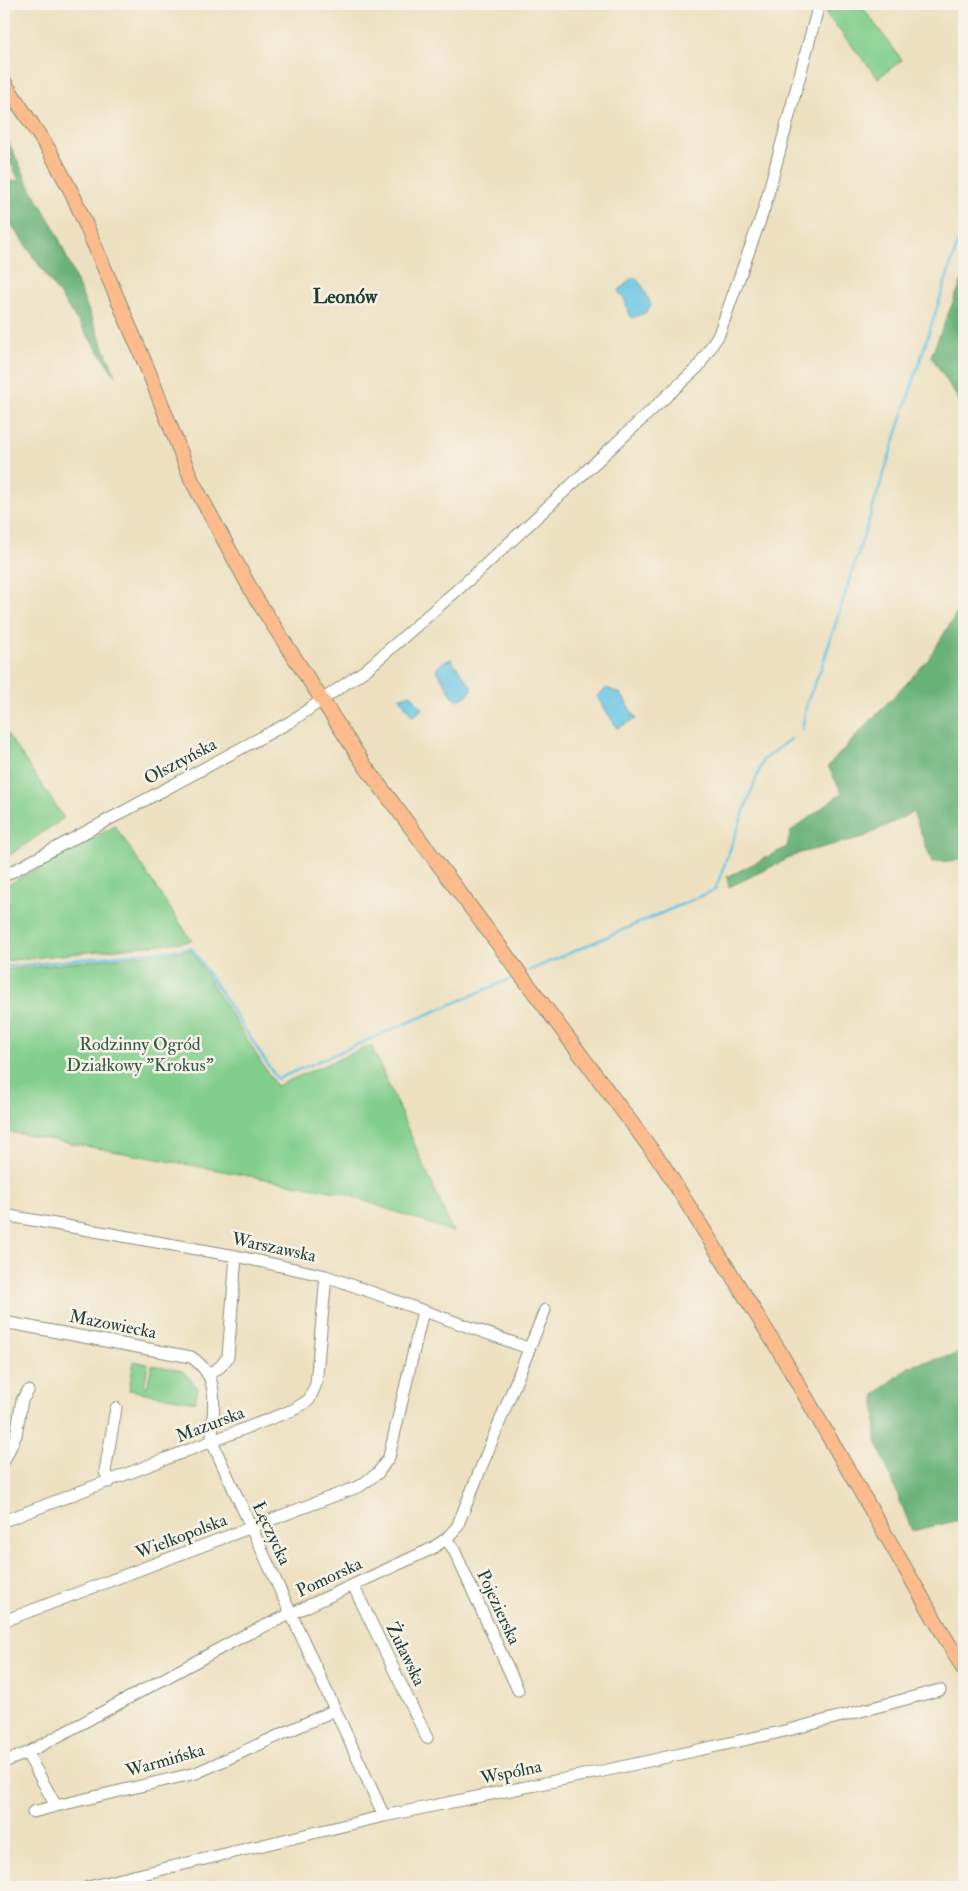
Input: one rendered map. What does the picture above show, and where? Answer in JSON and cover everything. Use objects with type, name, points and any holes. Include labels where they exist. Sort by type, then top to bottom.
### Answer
[{"type":"main road","points":[[4,82],[49,150],[73,195],[148,370],[192,481],[255,597],[322,702],[371,774],[663,1165],[778,1349],[964,1670]]},
{"type":"street","name":"Olsztyńska","points":[[4,876],[290,722],[368,669],[503,549],[698,367],[719,334],[764,209],[818,4]]},
{"type":"street","name":"Warszawska","points":[[4,1215],[236,1256],[326,1276],[528,1348]]},
{"type":"street","points":[[209,1374],[220,1367],[228,1357],[236,1256]]},
{"type":"street","name":"Mazurska","points":[[4,1521],[293,1410],[308,1400],[316,1384],[326,1276]]},
{"type":"street","name":"Pomorska","points":[[4,1762],[27,1753],[243,1636],[446,1539],[457,1527],[545,1310]]},
{"type":"street","name":"Wielkopolska","points":[[4,1622],[360,1486],[378,1473],[388,1457],[423,1311]]},
{"type":"street","name":"Mazowiecka","points":[[4,1322],[191,1357],[201,1364],[209,1374]]},
{"type":"street","name":"Łęczycka","points":[[209,1374],[214,1386],[212,1442],[250,1529],[384,1816]]},
{"type":"street","points":[[4,1462],[16,1435],[22,1400],[28,1392]]},
{"type":"street","points":[[109,1482],[105,1471],[116,1408]]},
{"type":"street","name":"Pojezierska","points":[[446,1539],[454,1550],[518,1690]]},
{"type":"street","name":"Żuławska","points":[[353,1585],[427,1738]]},
{"type":"street","name":"Wspólna","points":[[88,1887],[384,1816],[608,1770],[770,1734],[940,1690]]},
{"type":"street","name":"Warmińska","points":[[33,1812],[196,1772],[335,1710]]},
{"type":"street","points":[[27,1753],[56,1806]]},
{"type":"green space","points":[[829,4],[860,4],[902,60],[878,78],[826,14]]},
{"type":"green space","points":[[4,132],[29,185],[55,229],[116,377],[4,214],[4,176],[8,182],[19,180],[4,149]]},
{"type":"green space","points":[[964,275],[964,408],[931,356]]},
{"type":"green space","points":[[964,601],[964,860],[932,862],[913,812],[864,837],[800,853],[729,887],[727,877],[787,847],[791,831],[842,793],[828,766],[928,660]]},
{"type":"green space","points":[[4,729],[64,818],[4,859]]},
{"type":"green space","points":[[115,826],[192,941],[4,961],[4,887]]},
{"type":"green space","name":"Rodzinny Ogród Działkowy \"Krokus\"","points":[[191,950],[276,1086],[371,1045],[453,1232],[342,1193],[4,1131],[4,970]]},
{"type":"green space","points":[[964,1352],[964,1519],[912,1531],[876,1440],[875,1395],[910,1366]]},
{"type":"green space","points":[[134,1361],[148,1364],[144,1387],[147,1387],[152,1365],[183,1371],[198,1388],[195,1402],[129,1390]]},
{"type":"water","points":[[632,278],[636,278],[643,287],[651,305],[645,313],[632,318],[628,313],[625,300],[619,293],[619,290]]},
{"type":"water","points":[[451,659],[472,690],[464,697],[455,700],[436,669],[443,662]]},
{"type":"water","points":[[607,688],[621,694],[636,719],[617,728],[597,696]]},
{"type":"water","points":[[411,694],[422,709],[414,716],[411,715],[400,697]]},
{"type":"waterway","points":[[802,730],[807,702],[821,669],[960,236],[964,110]]},
{"type":"waterway","points":[[528,971],[715,890],[763,760],[791,739]]},
{"type":"waterway","points":[[4,967],[192,948],[277,1079],[510,979]]},
{"type":"district","name":"Leonów","points":[[345,296]]}]
